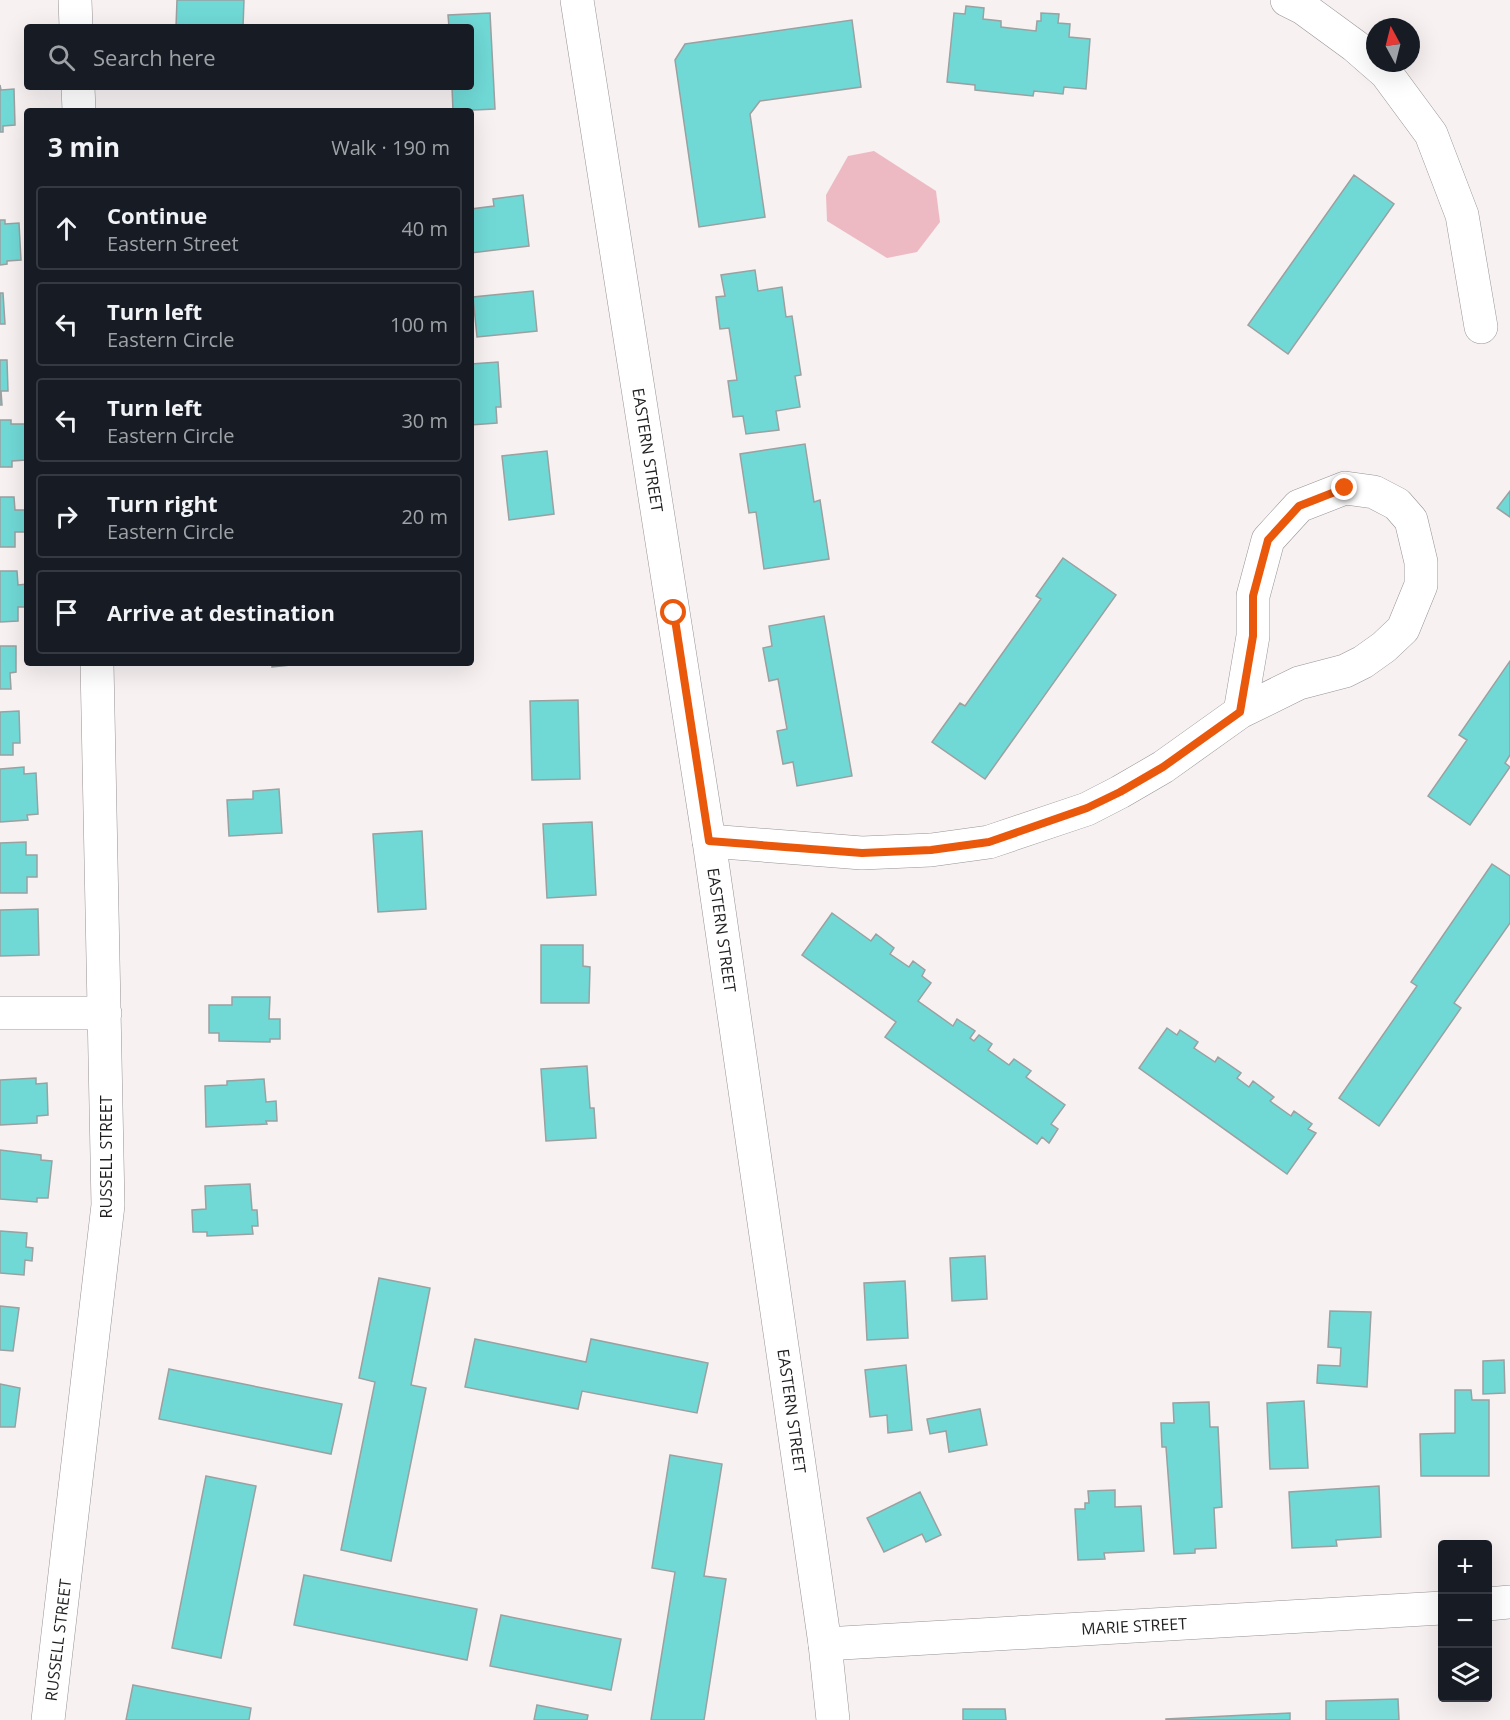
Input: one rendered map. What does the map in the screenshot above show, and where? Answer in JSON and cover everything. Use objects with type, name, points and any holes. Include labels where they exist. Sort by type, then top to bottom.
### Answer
[{"type":"street","points":[[75,0],[76,24]]},
{"type":"street","name":"EASTERN STREET","points":[[577,0],[709,841],[825,1644],[833,1720]]},
{"type":"street","points":[[1287,0],[1303,8],[1355,46],[1386,73],[1431,134],[1462,215],[1481,327]]},
{"type":"street","points":[[78,90],[79,108]]},
{"type":"street","points":[[709,841],[862,853],[931,850],[989,842],[1087,808],[1120,792],[1163,767],[1240,712],[1299,683],[1345,671],[1363,662],[1403,629],[1421,585],[1421,562],[1411,520],[1397,504],[1374,492],[1345,488],[1299,506],[1268,540],[1253,596],[1253,636],[1240,712]]},
{"type":"street","name":"RUSSELL STREET","points":[[48,1720],[108,1205],[97,666]]},
{"type":"street","points":[[0,1013],[105,1013]]},
{"type":"street","points":[[1492,1604],[1510,1602]]},
{"type":"street","name":"MARIE STREET","points":[[825,1644],[1438,1608]]},
{"type":"shaded area","points":[[874,151],[936,191],[940,222],[917,252],[887,258],[827,221],[826,195],[848,156]]},
{"type":"building","points":[[177,0],[244,0],[243,24],[176,24]]},
{"type":"building","points":[[966,6],[984,8],[983,19],[1001,21],[1001,27],[1036,31],[1037,21],[1041,21],[1041,13],[1059,14],[1058,23],[1070,24],[1069,37],[1090,39],[1086,89],[1064,87],[1063,94],[1034,91],[1033,96],[975,90],[975,85],[947,82],[954,13],[965,14]]},
{"type":"building","points":[[490,13],[495,109],[453,108],[452,90],[474,90],[474,24],[449,24],[448,15]]},
{"type":"building","points":[[852,20],[861,87],[760,101],[750,114],[765,217],[699,227],[675,60],[685,44]]},
{"type":"building","points":[[0,85],[1,90],[14,89],[15,125],[3,126],[3,132],[0,132]]},
{"type":"building","points":[[1354,175],[1394,204],[1288,354],[1248,325]]},
{"type":"building","points":[[523,195],[529,246],[474,253],[474,209],[494,206],[493,199]]},
{"type":"building","points":[[0,220],[5,220],[5,224],[19,223],[21,260],[7,261],[7,264],[0,265]]},
{"type":"building","points":[[755,270],[758,291],[782,287],[786,317],[792,316],[801,375],[795,376],[800,407],[776,411],[779,430],[746,434],[743,416],[733,417],[728,381],[737,380],[729,328],[720,329],[716,297],[725,296],[721,275]]},
{"type":"building","points":[[533,291],[537,331],[477,337],[474,297]]},
{"type":"building","points":[[0,293],[3,293],[5,324],[0,324]]},
{"type":"building","points":[[0,360],[7,360],[8,391],[1,391],[2,405],[0,405]]},
{"type":"building","points":[[498,362],[501,407],[496,407],[497,423],[474,425],[474,364]]},
{"type":"building","points":[[0,420],[11,420],[11,424],[24,424],[24,460],[12,461],[12,467],[0,467]]},
{"type":"building","points":[[805,444],[814,502],[820,500],[829,559],[764,569],[756,512],[749,513],[740,454]]},
{"type":"building","points":[[547,451],[554,514],[509,520],[502,456]]},
{"type":"building","points":[[1510,491],[1510,517],[1497,508]]},
{"type":"building","points":[[0,497],[14,497],[15,510],[24,510],[24,532],[15,532],[15,547],[0,547]]},
{"type":"building","points":[[1063,558],[1116,595],[985,779],[932,742],[960,703],[965,706],[1041,599],[1036,596]]},
{"type":"building","points":[[0,571],[17,571],[18,585],[24,584],[24,607],[18,607],[18,621],[0,622]]},
{"type":"building","points":[[824,616],[852,776],[797,786],[793,762],[783,764],[777,731],[787,729],[778,679],[769,681],[763,648],[772,646],[769,626]]},
{"type":"building","points":[[0,646],[16,646],[16,672],[10,673],[11,689],[0,689]]},
{"type":"building","points":[[1510,661],[1510,755],[1505,763],[1510,767],[1470,825],[1428,796],[1467,740],[1459,735]]},
{"type":"building","points":[[578,700],[580,779],[532,780],[530,701]]},
{"type":"building","points":[[19,711],[20,743],[13,743],[13,755],[0,755],[0,712]]},
{"type":"building","points":[[24,767],[24,774],[36,773],[38,814],[27,815],[28,820],[0,822],[0,769]]},
{"type":"building","points":[[279,789],[282,833],[229,836],[227,800],[253,799],[253,791]]},
{"type":"building","points":[[592,822],[596,895],[547,898],[543,824]]},
{"type":"building","points":[[422,831],[426,909],[378,912],[373,834]]},
{"type":"building","points":[[26,842],[26,855],[37,855],[37,877],[27,877],[27,893],[0,893],[0,843]]},
{"type":"building","points":[[1492,864],[1510,876],[1510,923],[1454,1003],[1461,1008],[1379,1126],[1339,1098],[1417,986],[1411,982]]},
{"type":"building","points":[[38,909],[39,955],[0,956],[0,910]]},
{"type":"building","points":[[832,913],[871,941],[876,934],[894,948],[890,954],[909,967],[913,961],[925,970],[922,976],[931,983],[918,1001],[953,1026],[957,1019],[975,1031],[970,1038],[974,1041],[979,1035],[992,1044],[988,1050],[1009,1065],[1014,1059],[1031,1071],[1026,1077],[1065,1105],[1051,1124],[1058,1129],[1049,1143],[1042,1137],[1037,1144],[885,1037],[896,1022],[802,955]]},
{"type":"building","points":[[541,945],[583,945],[583,966],[590,967],[589,1003],[541,1003]]},
{"type":"building","points":[[232,997],[270,997],[269,1019],[280,1019],[280,1039],[270,1039],[270,1042],[219,1041],[219,1033],[209,1033],[209,1005],[232,1005]]},
{"type":"building","points":[[1167,1028],[1177,1035],[1180,1030],[1198,1042],[1194,1048],[1215,1062],[1218,1057],[1241,1073],[1237,1078],[1249,1087],[1253,1081],[1274,1097],[1270,1101],[1291,1116],[1294,1111],[1312,1124],[1308,1129],[1316,1133],[1287,1174],[1139,1068]]},
{"type":"building","points":[[587,1066],[590,1108],[594,1108],[596,1138],[546,1141],[541,1069]]},
{"type":"building","points":[[36,1078],[36,1084],[47,1083],[48,1115],[37,1116],[37,1123],[0,1125],[0,1080]]},
{"type":"building","points":[[264,1079],[266,1102],[276,1101],[277,1121],[266,1121],[267,1124],[206,1127],[205,1086],[227,1085],[227,1081]]},
{"type":"building","points":[[0,1150],[41,1155],[41,1160],[52,1161],[48,1198],[37,1198],[37,1202],[0,1199]]},
{"type":"building","points":[[250,1184],[252,1210],[257,1210],[258,1226],[252,1226],[253,1234],[207,1236],[207,1232],[193,1232],[192,1210],[206,1209],[205,1186]]},
{"type":"building","points":[[0,1231],[27,1233],[26,1247],[33,1248],[32,1261],[25,1260],[24,1275],[0,1273]]},
{"type":"building","points":[[985,1256],[987,1299],[952,1301],[950,1258]]},
{"type":"building","points":[[379,1278],[430,1288],[411,1385],[426,1388],[391,1561],[341,1550],[375,1382],[359,1378]]},
{"type":"building","points":[[905,1281],[908,1338],[867,1340],[864,1283]]},
{"type":"building","points":[[0,1306],[19,1308],[13,1351],[0,1350]]},
{"type":"building","points":[[1330,1311],[1371,1312],[1367,1387],[1317,1383],[1318,1365],[1340,1366],[1341,1348],[1328,1347]]},
{"type":"building","points":[[475,1339],[586,1362],[591,1339],[708,1363],[697,1413],[582,1391],[578,1409],[465,1387]]},
{"type":"building","points":[[1504,1360],[1505,1393],[1483,1394],[1483,1361]]},
{"type":"building","points":[[906,1365],[912,1430],[888,1433],[887,1415],[870,1417],[865,1370]]},
{"type":"building","points":[[169,1369],[342,1404],[331,1454],[159,1419]]},
{"type":"building","points":[[0,1384],[20,1388],[15,1427],[0,1427]]},
{"type":"building","points":[[1455,1390],[1471,1390],[1472,1400],[1489,1400],[1489,1476],[1421,1476],[1420,1434],[1455,1433]]},
{"type":"building","points":[[1304,1401],[1308,1468],[1270,1469],[1267,1403]]},
{"type":"building","points":[[1209,1402],[1210,1427],[1218,1427],[1222,1507],[1214,1508],[1216,1548],[1195,1549],[1195,1553],[1174,1554],[1166,1447],[1162,1447],[1161,1423],[1174,1423],[1173,1403]]},
{"type":"building","points":[[980,1409],[987,1445],[949,1452],[946,1431],[930,1434],[927,1419]]},
{"type":"building","points":[[670,1455],[722,1464],[704,1576],[726,1579],[704,1720],[651,1720],[675,1572],[652,1568]]},
{"type":"building","points":[[206,1476],[256,1486],[221,1658],[172,1648]]},
{"type":"building","points":[[1379,1486],[1381,1537],[1336,1540],[1337,1546],[1292,1548],[1289,1492]]},
{"type":"building","points":[[1115,1490],[1115,1507],[1141,1506],[1144,1551],[1104,1553],[1105,1559],[1078,1560],[1075,1509],[1085,1509],[1085,1503],[1089,1503],[1088,1491]]},
{"type":"building","points":[[920,1492],[941,1535],[926,1542],[922,1534],[884,1552],[867,1518]]},
{"type":"building","points":[[304,1575],[477,1609],[467,1660],[294,1625]]},
{"type":"building","points":[[501,1615],[621,1639],[611,1690],[490,1666]]},
{"type":"building","points":[[133,1685],[251,1708],[249,1720],[126,1720]]},
{"type":"building","points":[[1398,1699],[1399,1720],[1326,1720],[1326,1701]]},
{"type":"building","points":[[537,1705],[588,1715],[587,1720],[534,1720]]},
{"type":"building","points":[[963,1709],[1005,1709],[1006,1720],[963,1720]]},
{"type":"building","points":[[1290,1713],[1290,1720],[1166,1720],[1166,1719]]},
{"type":"route","points":[[674,613],[709,841],[862,853],[931,850],[989,842],[1046,824],[1120,792],[1163,767],[1240,712],[1253,636],[1253,596],[1268,540],[1299,506],[1345,488]]}]
